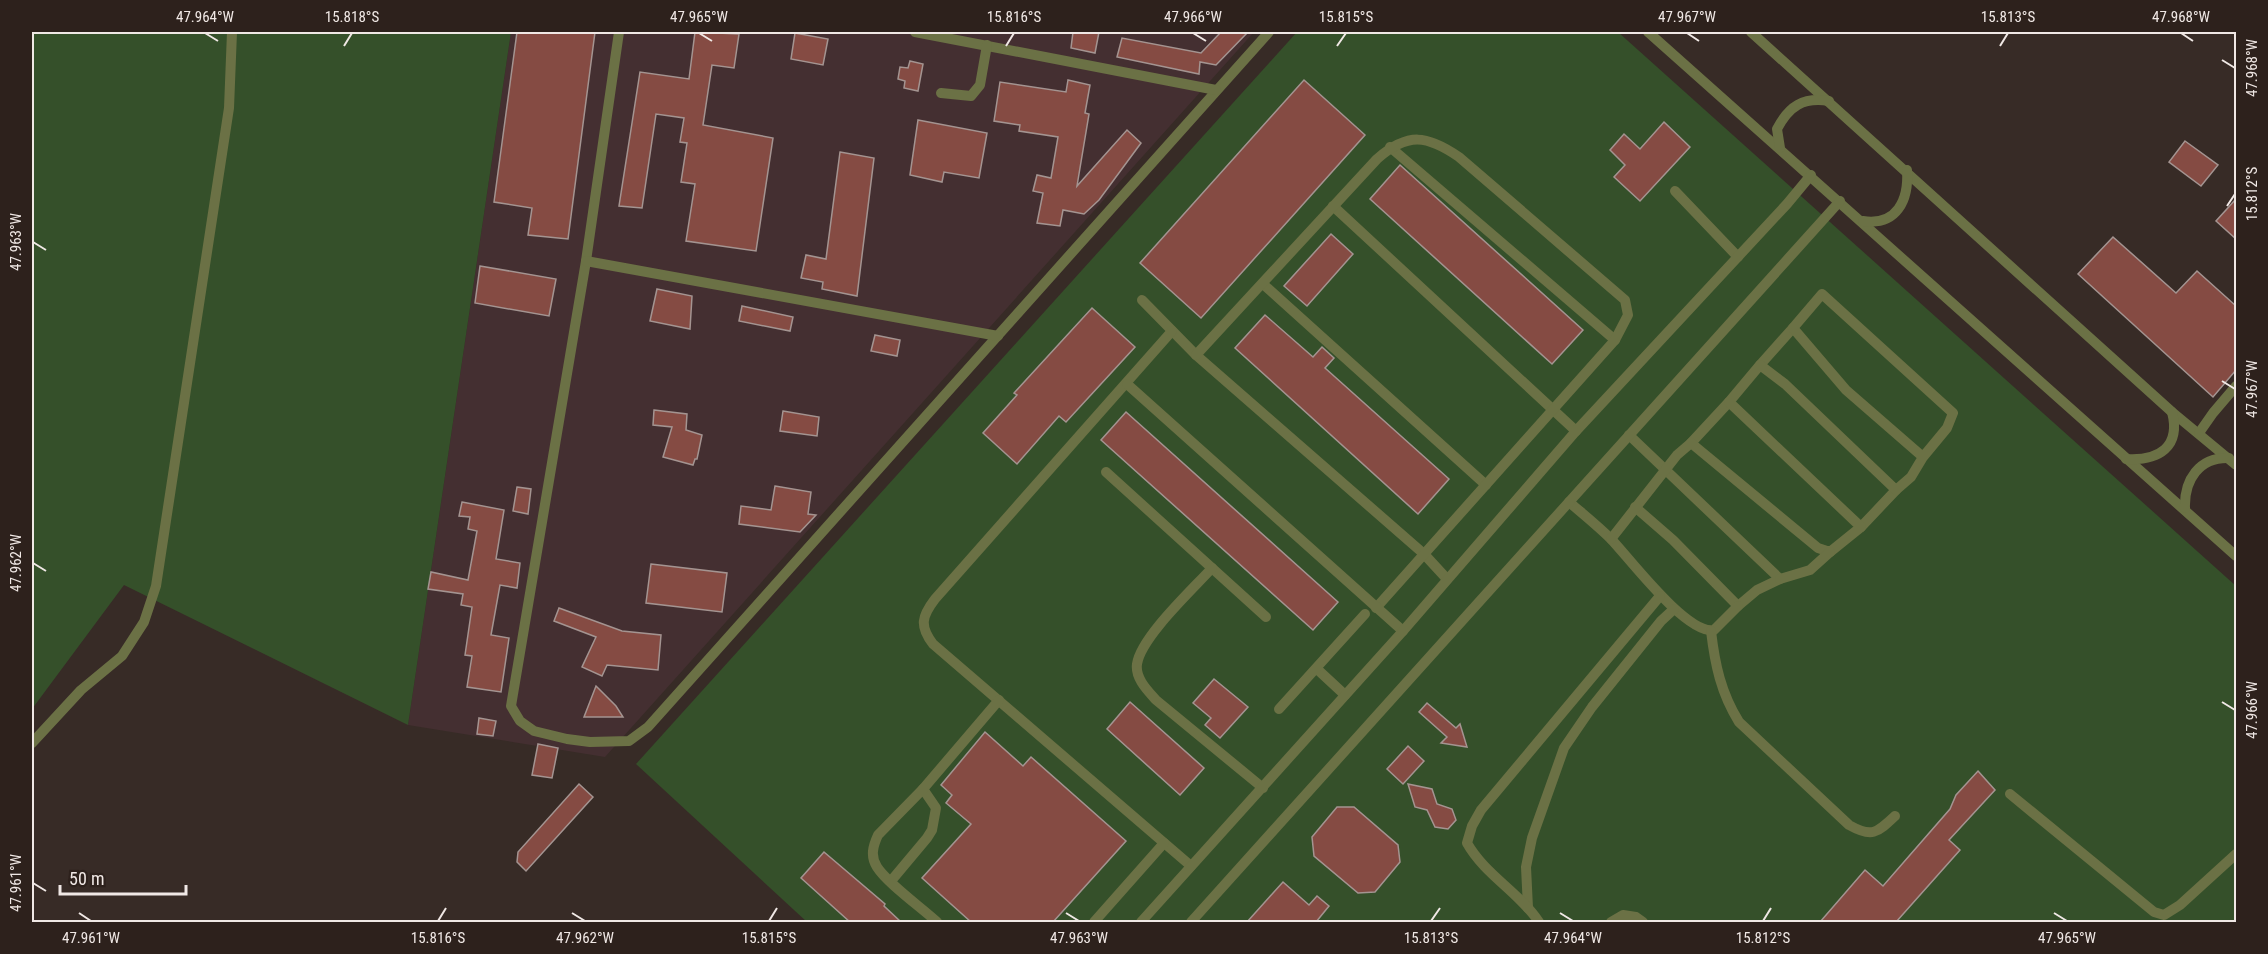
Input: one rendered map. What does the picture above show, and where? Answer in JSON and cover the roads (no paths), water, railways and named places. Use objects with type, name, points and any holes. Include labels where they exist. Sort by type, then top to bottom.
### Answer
[{"type":"lane","points":[[32,743],[81,690],[122,656],[144,622],[156,585],[229,108],[232,32]]},
{"type":"lane","points":[[619,32],[586,261],[511,706],[520,721],[534,731],[590,742],[629,741],[648,727],[1269,32]]},
{"type":"lane","points":[[915,32],[1216,90]]},
{"type":"lane","points":[[1648,32],[1863,221],[2236,556]]},
{"type":"lane","points":[[1751,32],[1907,170],[2172,411],[2233,461]]},
{"type":"lane","points":[[941,93],[971,96],[980,85],[987,45]]},
{"type":"lane","points":[[1780,148],[1777,129],[1792,107],[1804,100],[1829,101]]},
{"type":"lane","points":[[1196,355],[1333,206],[1390,147],[1404,139],[1432,141],[1460,157],[1625,300],[1628,315],[1615,340],[1376,608]]},
{"type":"lane","points":[[1390,147],[1615,340]]},
{"type":"lane","points":[[1863,221],[1874,223],[1886,220],[1895,213],[1908,190],[1907,170]]},
{"type":"lane","points":[[1141,922],[1403,631],[1576,431],[1811,175]]},
{"type":"lane","points":[[1675,191],[1738,257]]},
{"type":"lane","points":[[1191,922],[1839,201]]},
{"type":"lane","points":[[1333,206],[1576,431]]},
{"type":"lane","points":[[586,261],[998,336]]},
{"type":"lane","points":[[1263,284],[1486,485]]},
{"type":"lane","points":[[1611,539],[1666,470],[1729,402],[1822,294],[1949,407],[1953,413],[1951,420],[1911,477],[1861,527],[1810,570],[1780,579],[1757,590],[1711,631]]},
{"type":"lane","points":[[1142,300],[1196,355],[1424,554],[1448,579]]},
{"type":"lane","points":[[1793,328],[1846,390],[1923,457]]},
{"type":"lane","points":[[1172,331],[923,616],[924,630],[933,644],[1191,866]]},
{"type":"lane","points":[[1760,365],[1785,384],[1896,490]]},
{"type":"lane","points":[[1127,384],[1403,631]]},
{"type":"lane","points":[[2199,433],[2236,386]]},
{"type":"lane","points":[[1729,402],[1861,527]]},
{"type":"lane","points":[[2126,459],[2145,460],[2160,454],[2170,443],[2175,431],[2172,411]]},
{"type":"lane","points":[[1629,435],[1780,579]]},
{"type":"lane","points":[[1691,443],[1818,548],[1830,552]]},
{"type":"lane","points":[[2185,508],[2184,491],[2200,466],[2209,460],[2233,461]]},
{"type":"lane","points":[[1106,472],[1266,617]]},
{"type":"lane","points":[[1569,502],[1611,539],[1674,609],[1711,631]]},
{"type":"lane","points":[[1635,507],[1673,540],[1738,606]]},
{"type":"lane","points":[[1212,568],[1157,628],[1142,651],[1137,672],[1143,686],[1156,700],[1263,788]]},
{"type":"lane","points":[[1539,922],[1528,908],[1480,862],[1467,843],[1468,838],[1481,810],[1660,596]]},
{"type":"lane","points":[[1528,908],[1526,867],[1532,838],[1564,748],[1661,621],[1674,609]]},
{"type":"lane","points":[[1279,709],[1365,614]]},
{"type":"lane","points":[[1637,622],[1654,632]]},
{"type":"lane","points":[[1711,631],[1715,668],[1727,703],[1739,722],[1849,825],[1863,833],[1872,833],[1879,831],[1895,816]]},
{"type":"lane","points":[[1317,669],[1345,695]]},
{"type":"lane","points":[[937,922],[876,866],[872,852],[873,845],[878,835],[923,789],[999,700]]},
{"type":"lane","points":[[1560,718],[1578,727]]},
{"type":"lane","points":[[891,881],[932,831],[936,808],[923,789]]},
{"type":"lane","points":[[2010,794],[2154,912],[2164,915],[2180,905],[2236,854]]},
{"type":"lane","points":[[1094,922],[1164,843]]},
{"type":"lane","points":[[1611,922],[1623,915],[1636,917],[1642,922]]}]
